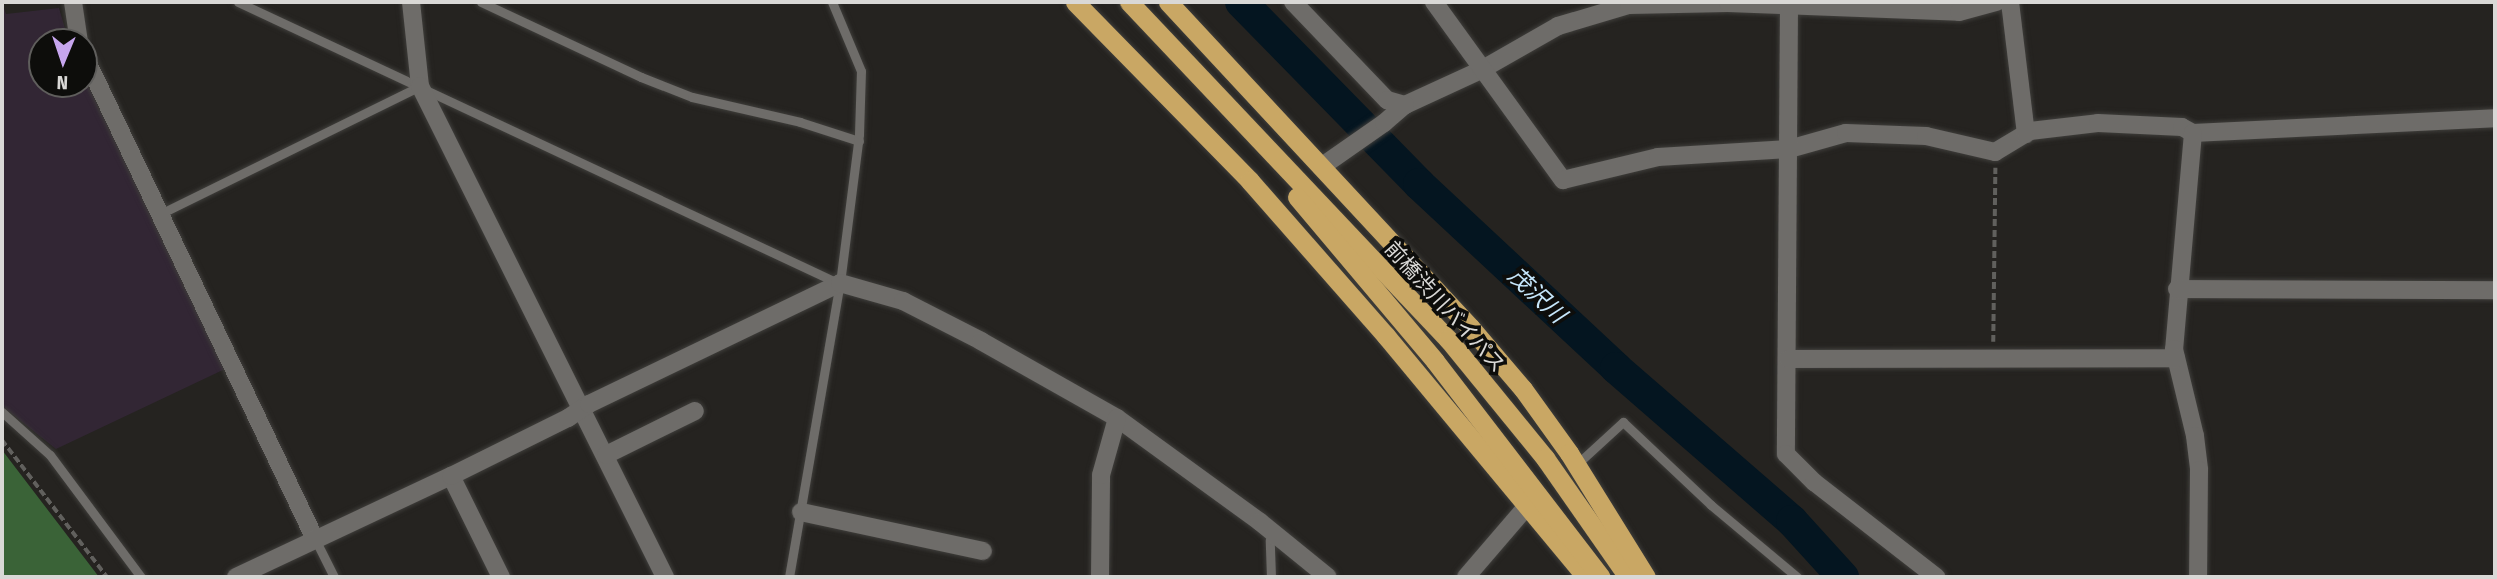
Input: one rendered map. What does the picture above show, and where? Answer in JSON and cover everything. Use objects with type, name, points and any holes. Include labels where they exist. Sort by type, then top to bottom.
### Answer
[{"type":"highway","points":[[1074,2],[1250,181],[1386,336],[1586,577]]},
{"type":"highway","name":"前橋渋川バイパス","points":[[1129,2],[1448,339],[1545,458],[1628,577]]},
{"type":"highway","points":[[1168,2],[1470,327],[1523,389],[1576,465],[1646,577]]},
{"type":"highway","name":"前橋渋川バイパス","points":[[1206,85],[1443,371],[1601,577]]},
{"type":"street","points":[[73,2],[77,28]]},
{"type":"street","points":[[411,2],[420,86],[665,577]]},
{"type":"street","points":[[1293,2],[1387,100],[1405,105]]},
{"type":"street","points":[[1434,2],[1563,180],[1658,157],[1789,149],[1846,133],[1926,136],[1995,152],[2025,134],[2098,123],[2182,127],[2193,132],[2495,118]]},
{"type":"street","points":[[1321,167],[1405,105],[1481,70],[1558,26],[1629,5],[1789,4],[1959,12],[1997,2]]},
{"type":"street","points":[[2010,2],[2025,134]]},
{"type":"street","points":[[1789,4],[1786,454],[1814,482],[1936,577]]},
{"type":"street","points":[[98,85],[315,539]]},
{"type":"street","points":[[2193,132],[2178,289],[2176,358],[2195,436],[2199,470],[2198,577]]},
{"type":"street","points":[[236,577],[451,476],[581,409],[840,283],[903,301],[982,341],[1117,418],[1274,533],[1328,577]]},
{"type":"street","points":[[2178,289],[2495,290]]},
{"type":"street","points":[[1788,359],[2176,358]]},
{"type":"street","points":[[606,455],[695,411]]},
{"type":"street","points":[[1100,577],[1101,475],[1117,418]]},
{"type":"street","points":[[451,476],[501,577]]},
{"type":"street","points":[[1466,577],[1528,505]]},
{"type":"street","points":[[800,512],[983,551]]},
{"type":"lane","points":[[238,2],[821,277],[840,283]]},
{"type":"lane","points":[[481,2],[641,77],[692,97],[800,122],[859,141]]},
{"type":"lane","points":[[789,577],[840,283],[859,141],[861,71],[832,2]]},
{"type":"lane","points":[[158,215],[420,86]]},
{"type":"lane","points":[[2,412],[50,455],[141,577]]},
{"type":"lane","points":[[1576,465],[1623,422],[1711,505],[1797,577]]},
{"type":"lane","points":[[1271,577],[1270,540],[1274,533]]},
{"type":"lane","points":[[315,539],[334,577]]},
{"type":"path","points":[[1993,358],[1995,152]]},
{"type":"path","points":[[2,440],[107,577]]},
{"type":"shaded area","points":[[2,2],[6,14],[59,8],[65,28],[28,28],[28,98],[94,98],[225,369],[56,449],[2,406]]},
{"type":"green space","points":[[2,450],[99,577],[2,577]]},
{"type":"waterway","name":"茂沢川","points":[[1241,2],[1419,184],[1616,368],[1792,521],[1843,577]]}]
